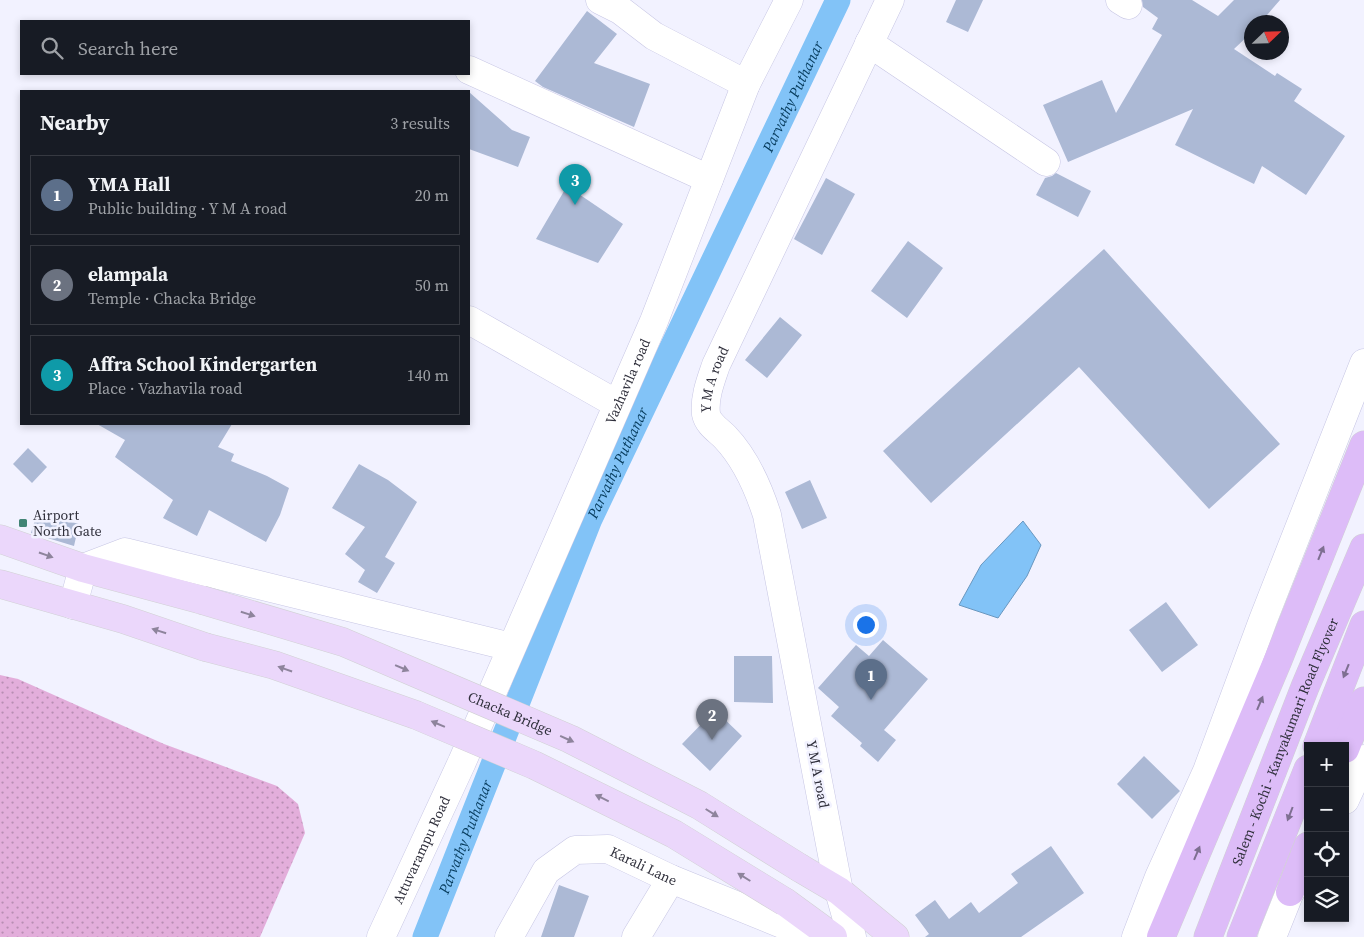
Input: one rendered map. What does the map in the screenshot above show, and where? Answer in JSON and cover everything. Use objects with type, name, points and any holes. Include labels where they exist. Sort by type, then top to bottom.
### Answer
[{"type":"highway","points":[[1162,937],[1278,660],[1364,445]]},
{"type":"highway","name":"Salem - Kochi - Kanyakumari Road Flyover","points":[[1208,937],[1305,688],[1364,548]]},
{"type":"highway","points":[[1319,742],[1364,625]]},
{"type":"highway","points":[[1348,742],[1363,705]]},
{"type":"highway","points":[[1242,937],[1304,779]]},
{"type":"highway","points":[[1290,892],[1304,856]]},
{"type":"main road","name":"Chacka Bridge","points":[[0,539],[82,568],[202,600],[343,642],[570,739],[699,805],[839,891],[895,937]]},
{"type":"main road","points":[[0,584],[123,619],[206,647],[274,665],[416,715],[534,765],[674,834],[785,902],[833,937]]},
{"type":"street","points":[[600,0],[620,10],[654,36],[746,84]]},
{"type":"street","name":"Vazhavila road","points":[[462,762],[654,321],[746,84],[789,0]]},
{"type":"street","name":"Y M A road","points":[[839,891],[768,515],[746,464],[726,438],[710,423],[706,414],[707,394],[716,365],[890,0]]},
{"type":"street","points":[[870,43],[1046,162]]},
{"type":"street","points":[[470,70],[709,178]]},
{"type":"street","points":[[470,321],[617,404]]},
{"type":"street","points":[[1136,937],[1159,877],[1207,771],[1263,620],[1364,363]]},
{"type":"street","points":[[73,605],[82,568],[125,552],[511,647]]},
{"type":"street","points":[[1349,792],[1364,760]]},
{"type":"street","name":"Attuvarampu Road","points":[[381,937],[462,762]]},
{"type":"street","name":"Karali Lane","points":[[509,937],[546,871],[575,850],[608,849],[671,879],[814,937]]},
{"type":"street","points":[[1272,937],[1290,892],[1304,874]]},
{"type":"street","points":[[636,937],[671,879]]},
{"type":"street","points":[[839,891],[852,937]]},
{"type":"shaded area","points":[[0,675],[18,679],[164,744],[277,786],[298,804],[305,833],[260,937],[0,937]]},
{"type":"water","points":[[1023,521],[1041,545],[1027,576],[998,618],[959,605],[981,565]]},
{"type":"building","points":[[956,0],[983,0],[968,32],[946,22]]},
{"type":"building","points":[[1142,0],[1192,0],[1218,16],[1234,0],[1280,0],[1267,15],[1244,15],[1244,40],[1234,49],[1244,56],[1244,60],[1251,60],[1275,76],[1277,73],[1302,89],[1294,101],[1345,136],[1306,195],[1262,166],[1254,184],[1175,145],[1193,109],[1068,162],[1043,105],[1102,80],[1116,113],[1162,35],[1152,29],[1158,18],[1143,7]]},
{"type":"building","points":[[587,11],[617,34],[594,63],[650,84],[634,127],[543,87],[535,81]]},
{"type":"building","points":[[470,93],[512,130],[530,137],[518,167],[470,149]]},
{"type":"building","points":[[1056,173],[1091,191],[1078,217],[1036,195],[1045,178]]},
{"type":"building","points":[[826,178],[855,194],[822,255],[794,239]]},
{"type":"building","points":[[567,186],[623,224],[598,263],[536,239]]},
{"type":"building","points":[[908,241],[943,268],[907,318],[871,291]]},
{"type":"building","points":[[1104,249],[1280,444],[1209,509],[1079,367],[931,503],[883,451]]},
{"type":"building","points":[[780,317],[802,335],[767,378],[745,360]]},
{"type":"building","points":[[99,425],[231,425],[218,447],[234,454],[231,461],[267,476],[289,488],[280,515],[266,542],[209,510],[197,536],[163,518],[173,500],[115,457],[125,440]]},
{"type":"building","points":[[28,448],[47,467],[32,483],[13,464]]},
{"type":"building","points":[[359,464],[388,480],[417,502],[385,557],[395,563],[377,593],[358,582],[365,570],[345,554],[365,527],[332,508]]},
{"type":"building","points":[[810,480],[827,518],[802,529],[785,492]]},
{"type":"building","points":[[37,513],[79,524],[74,546],[31,533]]},
{"type":"building","points":[[1166,602],[1198,645],[1162,672],[1129,630]]},
{"type":"building","points":[[883,640],[928,679],[884,730],[896,740],[878,762],[860,746],[862,743],[831,716],[839,707],[818,688],[856,645],[869,656]]},
{"type":"building","points":[[734,656],[772,656],[773,703],[734,702]]},
{"type":"building","points":[[715,710],[742,736],[710,771],[682,744]]},
{"type":"building","points":[[1144,756],[1180,791],[1152,819],[1117,784]]},
{"type":"building","points":[[1051,846],[1084,893],[1021,937],[925,937],[929,934],[915,915],[935,900],[949,919],[971,902],[979,913],[1018,883],[1011,874]]},
{"type":"building","points":[[559,885],[589,896],[574,937],[541,937]]},
{"type":"waterway","name":"Parvathy Puthanar","points":[[425,937],[590,519],[838,0]]},
{"type":"place","name":"Affra School Kindergarten","points":[[575,205]]},
{"type":"place","name":"Airport North Gate","points":[[23,523]]},
{"type":"place","name":"YMA Hall","points":[[871,700]]},
{"type":"place","name":"elampala","points":[[712,740]]}]
